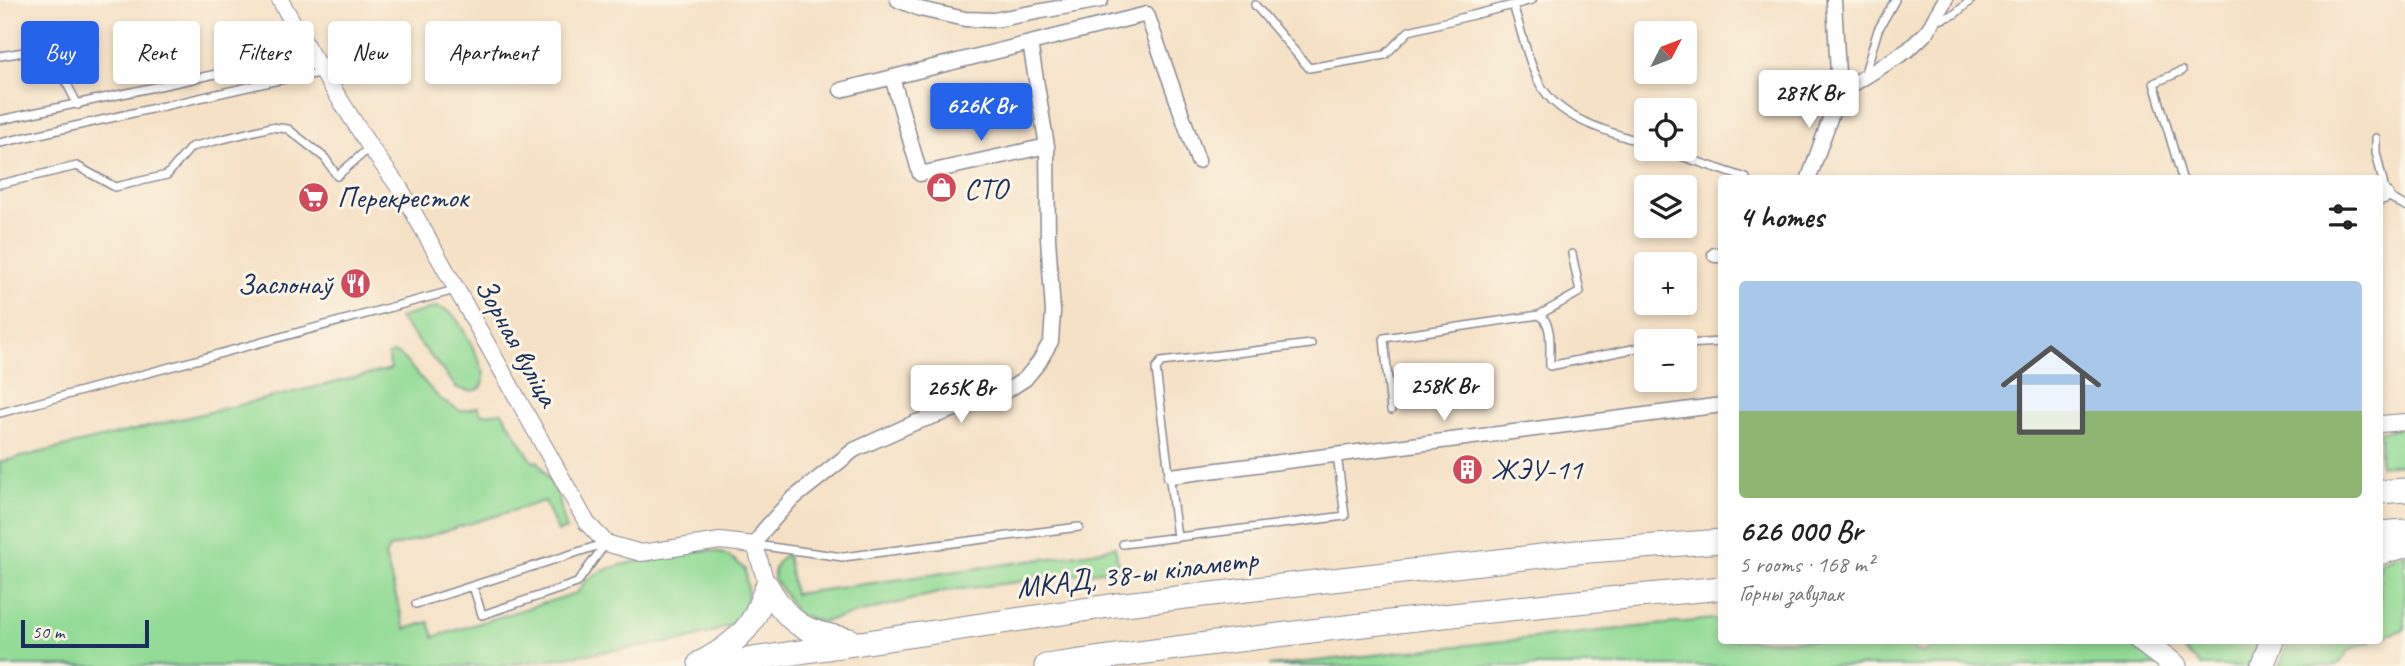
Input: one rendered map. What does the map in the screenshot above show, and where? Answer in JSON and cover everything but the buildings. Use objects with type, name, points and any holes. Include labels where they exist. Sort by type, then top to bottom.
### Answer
[{"type":"highway","points":[[2383,492],[2405,490]]},
{"type":"highway","points":[[2383,533],[2405,531]]},
{"type":"highway","name":"МКАД, 38-ы кіламетр","points":[[706,666],[1116,605],[1576,552],[1718,541]]},
{"type":"highway","points":[[2383,552],[2405,546]]},
{"type":"highway","points":[[766,586],[785,614],[803,627],[834,637],[863,642]]},
{"type":"highway","points":[[693,666],[740,635],[754,618],[766,586]]},
{"type":"highway","points":[[1046,666],[1192,645],[1472,611],[1718,588]]},
{"type":"highway","points":[[2146,644],[2175,666]]},
{"type":"highway","points":[[2262,666],[2270,644]]},
{"type":"street","name":"Зорная вуліца","points":[[280,0],[292,21]]},
{"type":"street","points":[[898,0],[920,9],[965,19],[994,20],[1097,1]]},
{"type":"street","points":[[1810,175],[1839,93],[1835,0]]},
{"type":"street","points":[[1839,93],[1908,50],[1927,32],[1945,0]]},
{"type":"street","points":[[841,90],[1147,14],[1198,161]]},
{"type":"street","points":[[766,586],[755,545],[764,530],[790,501],[854,450],[914,423],[1005,392],[1025,379],[1051,341],[1053,312],[1047,146],[1030,43]]},
{"type":"street","name":"Зорная вуліца","points":[[314,60],[370,148],[401,190],[587,523],[607,543]]},
{"type":"street","points":[[892,77],[920,174],[1047,146]]},
{"type":"street","points":[[1171,477],[1718,405]]},
{"type":"street","points":[[2383,424],[2405,422]]},
{"type":"street","points":[[607,543],[641,553],[720,541],[755,545]]},
{"type":"lane","points":[[1255,5],[1309,68],[1385,55],[1409,31],[1532,0]]},
{"type":"lane","points":[[1864,76],[1878,30],[1895,0]]},
{"type":"lane","points":[[1933,23],[1955,14],[1971,0]]},
{"type":"lane","points":[[1513,5],[1537,80],[1553,102],[1581,121],[1634,139]]},
{"type":"lane","points":[[0,56],[48,48],[78,105]]},
{"type":"lane","points":[[2181,175],[2154,83],[2182,71]]},
{"type":"lane","points":[[0,143],[279,80],[323,73]]},
{"type":"lane","points":[[0,120],[214,75]]},
{"type":"lane","points":[[0,184],[77,166],[115,187],[167,175],[191,147],[271,127],[288,129],[325,158],[337,176],[370,148]]},
{"type":"lane","points":[[2376,138],[2380,175]]},
{"type":"lane","points":[[1696,161],[1737,175]]},
{"type":"lane","points":[[2383,196],[2405,206]]},
{"type":"lane","points":[[1391,410],[1384,338],[1539,315],[1580,292],[1572,254]]},
{"type":"lane","points":[[0,413],[456,289]]},
{"type":"lane","points":[[1539,315],[1544,316],[1548,323],[1550,366],[1634,349]]},
{"type":"lane","points":[[1697,343],[1718,342]]},
{"type":"lane","points":[[1177,537],[1156,369],[1161,362],[1311,344]]},
{"type":"lane","points":[[1124,544],[1345,516],[1337,455]]},
{"type":"lane","points":[[755,545],[843,557],[1079,527]]},
{"type":"lane","points":[[472,586],[482,615],[577,583],[607,543]]},
{"type":"lane","points":[[416,604],[607,543]]},
{"type":"green space","points":[[436,307],[455,317],[472,346],[484,377],[481,387],[474,391],[456,387],[399,318]]},
{"type":"green space","points":[[388,355],[400,355],[440,399],[461,411],[478,407],[481,414],[502,412],[533,462],[538,461],[558,495],[566,529],[558,532],[545,501],[389,548],[385,556],[405,629],[429,622],[434,637],[577,593],[590,578],[608,569],[648,559],[652,562],[656,559],[704,551],[725,554],[745,570],[748,596],[744,611],[734,623],[681,641],[500,666],[0,666],[0,462],[391,369]]},
{"type":"green space","points":[[2405,429],[2405,464],[2383,466],[2383,431]]},
{"type":"green space","points":[[1115,546],[1119,569],[946,591],[822,622],[798,614],[774,579],[774,569],[787,554],[794,594],[1099,551]]},
{"type":"green space","points":[[2405,553],[2405,629],[2383,637],[2383,561]]},
{"type":"green space","points":[[1718,618],[1718,644],[1912,644],[1914,650],[1922,653],[1931,648],[1930,644],[2129,644],[2164,666],[1269,666]]},
{"type":"green space","points":[[2176,644],[2260,644],[2253,666],[2202,666]]},
{"type":"green space","points":[[2288,644],[2364,644],[2350,649],[2337,666],[2280,666]]},
{"type":"place","name":"СТО","points":[[941,188]]},
{"type":"place","name":"Перекресток","points":[[314,197]]},
{"type":"place","name":"Заслонаў","points":[[355,284]]},
{"type":"place","name":"ЖЭУ-11","points":[[1468,469]]}]
